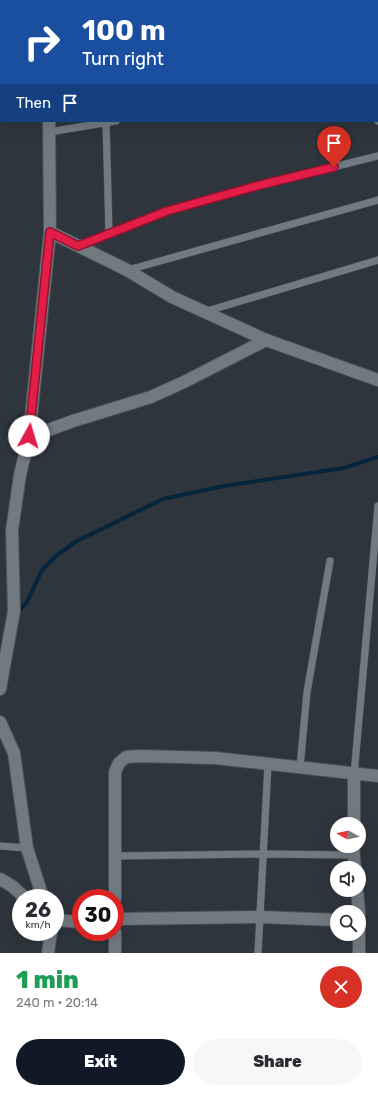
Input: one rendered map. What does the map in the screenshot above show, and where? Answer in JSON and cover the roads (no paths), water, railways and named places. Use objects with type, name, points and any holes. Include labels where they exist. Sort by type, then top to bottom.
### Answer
[{"type":"street","points":[[0,689],[14,611],[12,530],[20,475],[29,436],[50,232],[49,127]]},
{"type":"street","points":[[50,232],[127,270],[172,297],[266,340],[378,380]]},
{"type":"street","points":[[29,436],[151,397],[184,382],[266,340]]},
{"type":"street","points":[[0,722],[14,753],[27,848],[40,889]]},
{"type":"street","points":[[115,889],[115,772],[119,763],[126,757],[215,758],[300,767],[354,775],[378,776]]},
{"type":"street","points":[[354,775],[354,817]]},
{"type":"street","points":[[0,879],[15,889]]},
{"type":"street","points":[[124,919],[261,917],[330,920]]},
{"type":"street","points":[[48,953],[50,941]]},
{"type":"street","points":[[115,941],[115,953]]},
{"type":"street","points":[[359,941],[359,953]]},
{"type":"lane","points":[[49,127],[106,122],[109,233]]},
{"type":"lane","points":[[78,246],[167,211],[260,185],[378,156]]},
{"type":"lane","points":[[127,270],[378,200]]},
{"type":"lane","points":[[204,312],[378,260]]},
{"type":"lane","points":[[354,775],[378,506]]},
{"type":"lane","points":[[300,767],[307,692],[330,561]]},
{"type":"lane","points":[[258,953],[268,764]]},
{"type":"lane","points":[[0,846],[27,848]]},
{"type":"lane","points":[[115,856],[330,852]]},
{"type":"waterway","points":[[17,613],[27,602],[42,570],[57,555],[77,541],[163,499],[224,486],[344,468],[378,457]]}]
